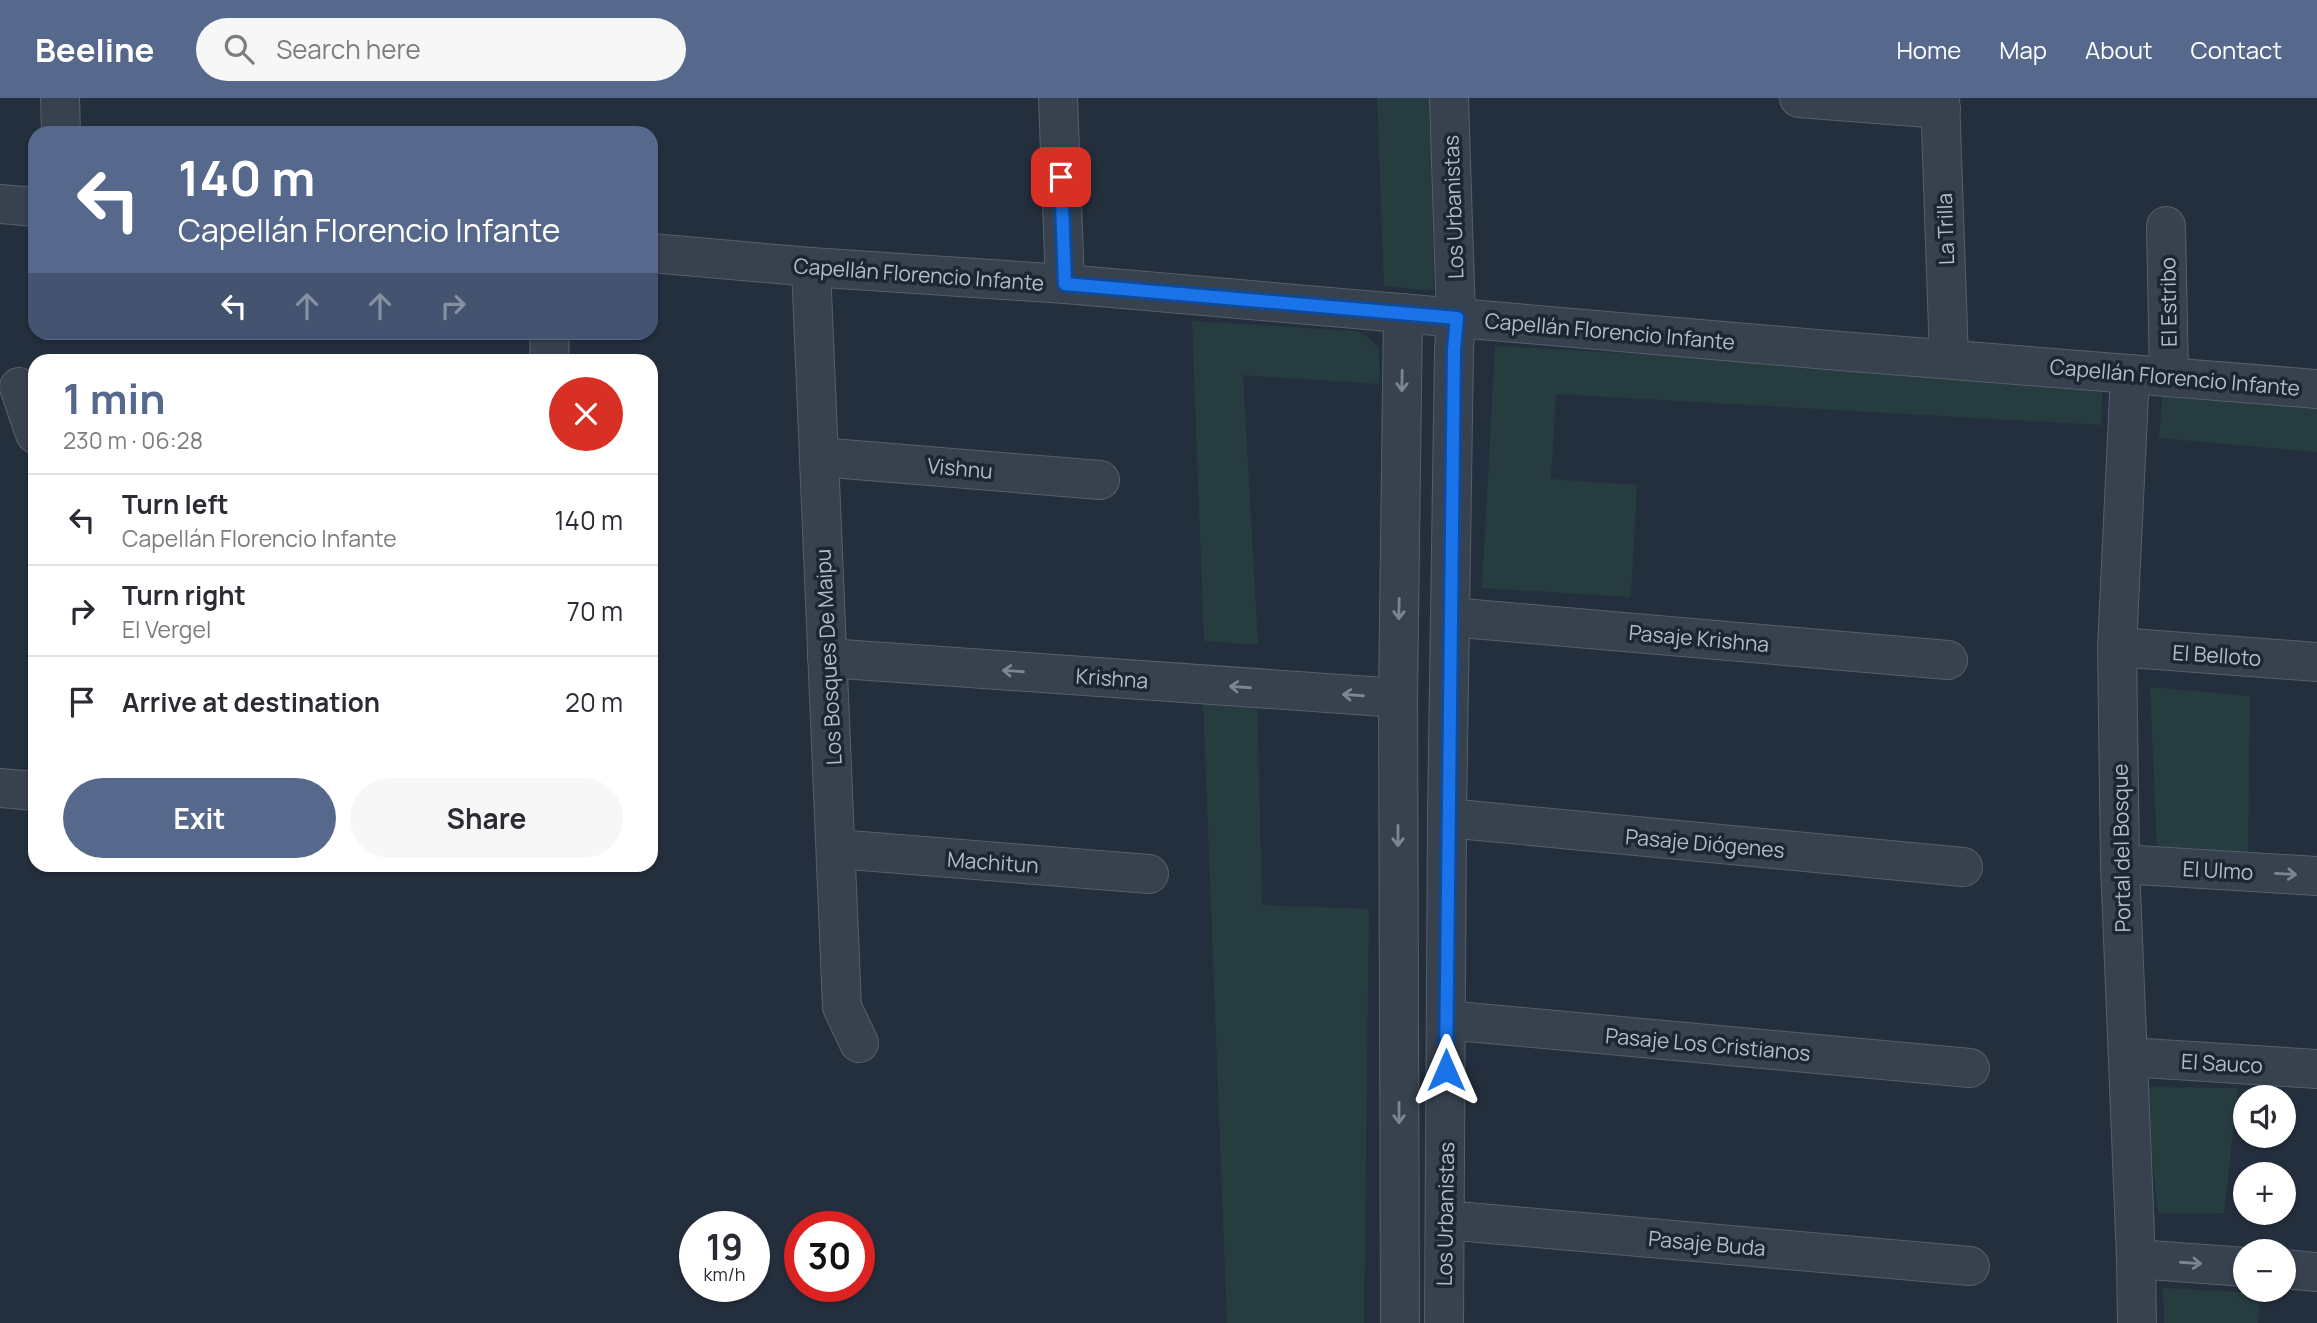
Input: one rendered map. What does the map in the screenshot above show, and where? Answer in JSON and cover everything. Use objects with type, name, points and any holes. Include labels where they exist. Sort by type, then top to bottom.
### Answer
[{"type":"street","points":[[60,98],[61,126]]},
{"type":"street","points":[[1058,98],[1065,284]]},
{"type":"street","name":"Los Urbanistas","points":[[1444,1323],[1447,818],[1454,349],[1457,318],[1449,98]]},
{"type":"street","points":[[1799,98],[1941,103]]},
{"type":"street","name":"La Trilla","points":[[1941,103],[1949,359]]},
{"type":"street","points":[[0,204],[28,206]]},
{"type":"street","name":"El Estribo","points":[[2166,226],[2169,377]]},
{"type":"street","name":"Capellán Florencio Infante","points":[[658,254],[1065,284],[2317,388]]},
{"type":"street","name":"Los Bosques De Maipu","points":[[811,267],[842,1007],[859,1042]]},
{"type":"street","name":"Los Urbanistas","points":[[1400,1323],[1398,698],[1403,313]]},
{"type":"street","name":"Portal del Bosque","points":[[2130,374],[2117,648],[2120,864],[2137,1323]]},
{"type":"street","points":[[19,387],[28,413]]},
{"type":"street","name":"Vishnu","points":[[819,457],[1100,480]]},
{"type":"street","name":"Pasaje Krishna","points":[[1450,617],[1948,660]]},
{"type":"street","name":"El Belloto","points":[[2117,648],[2317,662]]},
{"type":"street","name":"Krishna","points":[[827,658],[1398,698]]},
{"type":"street","points":[[0,788],[28,790]]},
{"type":"street","name":"Pasaje Diógenes","points":[[1447,818],[1963,867]]},
{"type":"street","name":"Machitun","points":[[837,849],[1149,874]]},
{"type":"street","name":"El Ulmo","points":[[2120,864],[2317,876]]},
{"type":"street","name":"Pasaje Los Cristianos","points":[[1446,1020],[1970,1068]]},
{"type":"street","name":"El Sauco","points":[[2128,1057],[2317,1069]]},
{"type":"street","name":"Pasaje Buda","points":[[1445,1220],[1970,1265]]},
{"type":"street","points":[[2136,1259],[2233,1266]]},
{"type":"street","points":[[2296,1270],[2317,1272]]},
{"type":"green space","points":[[1377,98],[1430,98],[1434,291],[1384,286]]},
{"type":"green space","points":[[1192,321],[1357,331],[1379,348],[1379,384],[1243,375],[1258,645],[1204,641]]},
{"type":"green space","points":[[1495,346],[2103,380],[2101,425],[1556,394],[1551,479],[1637,485],[1631,597],[1482,588]]},
{"type":"green space","points":[[2163,389],[2317,402],[2317,452],[2159,438]]},
{"type":"green space","points":[[2150,687],[2250,696],[2248,857],[2157,849]]},
{"type":"green space","points":[[1257,695],[1262,905],[1369,909],[1364,1323],[1227,1323],[1203,698]]},
{"type":"green space","points":[[2145,1087],[2233,1088],[2233,1133],[2224,1213],[2158,1214]]},
{"type":"green space","points":[[2163,1288],[2233,1292],[2233,1302],[2259,1302],[2258,1323],[2164,1323]]},
{"type":"route","points":[[1061,177],[1065,284],[1457,318],[1454,349],[1447,793],[1446,1070]]}]
